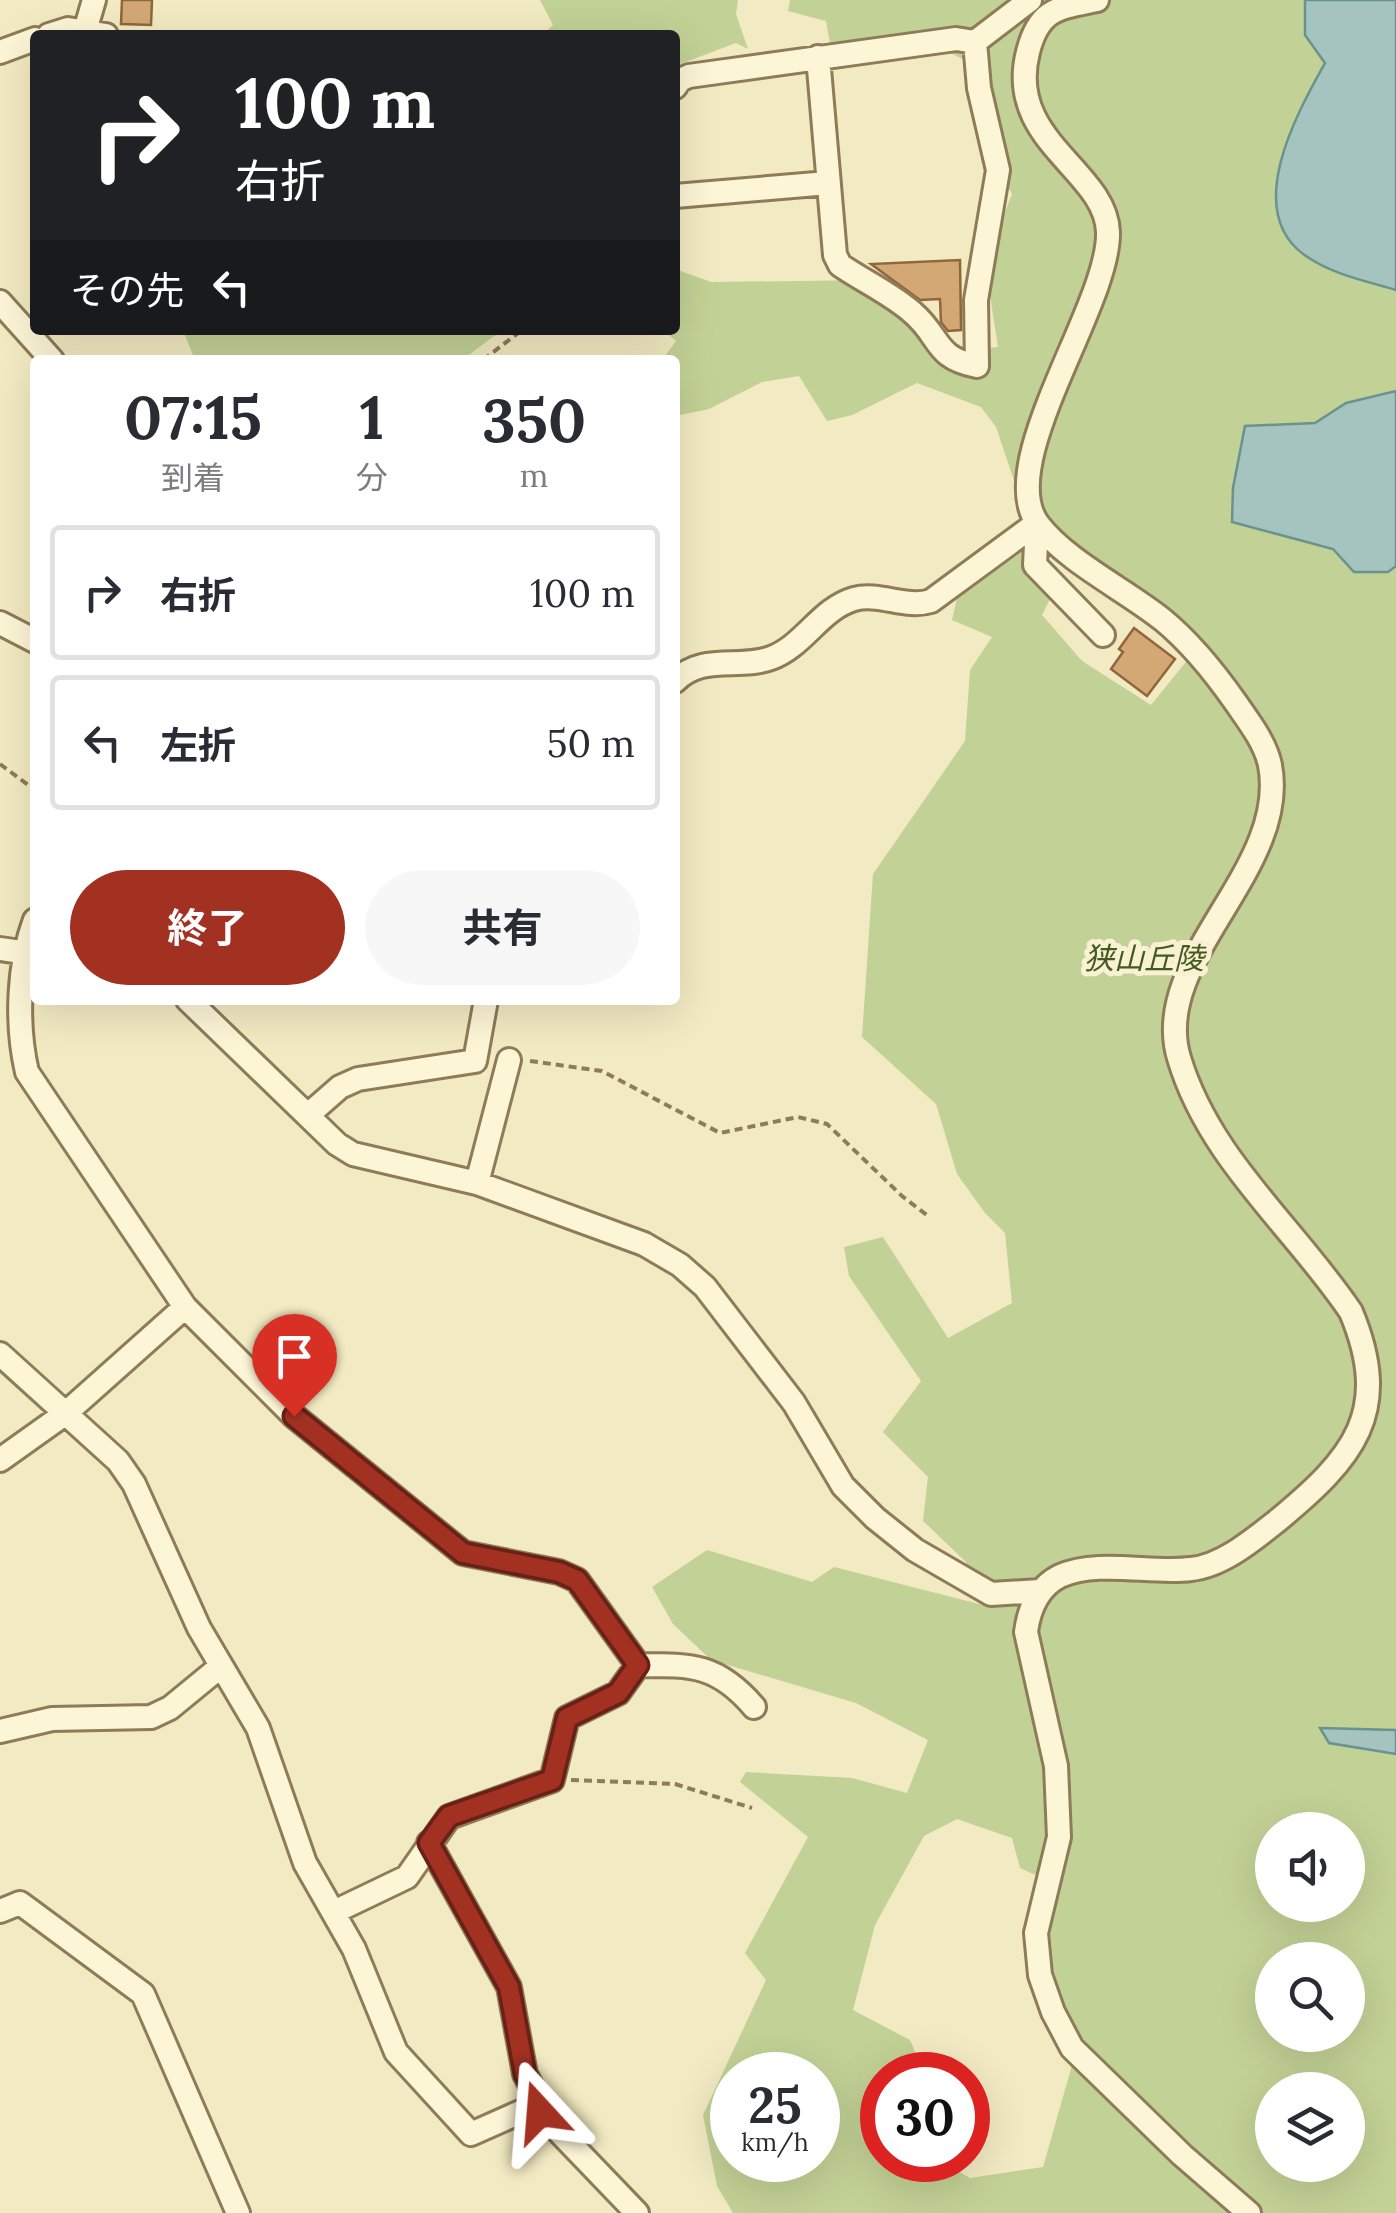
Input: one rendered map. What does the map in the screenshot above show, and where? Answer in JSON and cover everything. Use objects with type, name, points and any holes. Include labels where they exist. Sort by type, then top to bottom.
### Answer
[{"type":"street","points":[[94,0],[96,30]]},
{"type":"street","points":[[680,80],[956,39],[975,42],[1030,0]]},
{"type":"street","points":[[1097,0],[1056,2],[1032,37],[1024,83],[1039,127],[1101,206],[1107,240],[1098,284],[1066,357],[1028,471],[1028,501],[1037,523],[1035,565],[1103,635]]},
{"type":"street","points":[[0,52],[30,42]]},
{"type":"street","points":[[818,57],[835,256],[840,265],[915,314],[954,362],[977,366],[976,300],[998,170],[974,60],[975,42]]},
{"type":"street","points":[[680,196],[828,183]]},
{"type":"street","points":[[0,302],[48,355]]},
{"type":"street","points":[[680,678],[700,664],[771,658],[788,650],[831,610],[857,598],[920,605],[932,600],[1037,523]]},
{"type":"street","points":[[1037,523],[1164,621],[1191,647],[1260,738],[1270,766],[1264,832],[1189,970],[1176,1004],[1173,1033],[1186,1075],[1220,1145],[1351,1312],[1363,1341],[1364,1416],[1356,1442],[1338,1467],[1265,1530],[1229,1556],[1194,1570],[1104,1569],[1062,1575],[1040,1591],[1028,1614],[1026,1632],[1056,1766],[1059,1813],[1058,1836],[1038,1914],[1040,1975],[1053,2012],[1072,2048],[1182,2155],[1249,2213]]},
{"type":"street","points":[[0,624],[30,639]]},
{"type":"street","points":[[0,949],[30,953],[21,1047],[26,1072],[184,1307],[294,1416],[463,1553],[559,1572],[577,1580],[638,1665]]},
{"type":"street","points":[[193,1005],[337,1144],[353,1154],[478,1183],[627,1236],[680,1264],[705,1287],[794,1403],[843,1486],[875,1518],[916,1550],[991,1594],[1040,1591]]},
{"type":"street","points":[[308,1114],[340,1087],[358,1079],[475,1062],[485,1005]]},
{"type":"street","points":[[478,1183],[510,1060]]},
{"type":"street","points":[[0,1460],[66,1413],[184,1307]]},
{"type":"street","points":[[0,1354],[118,1461],[134,1484],[220,1667],[243,1697],[258,1728],[290,1829],[334,1912],[396,2052],[471,2134],[525,2110],[540,2112]]},
{"type":"street","points":[[638,1665],[684,1665],[731,1681],[754,1707]]},
{"type":"street","points":[[334,1912],[406,1877],[449,1816],[552,1780],[567,1718],[618,1693],[638,1665]]},
{"type":"street","points":[[0,1731],[52,1719],[151,1717],[170,1708],[220,1667]]},
{"type":"street","points":[[429,1843],[509,1987],[525,2074],[540,2112],[637,2213]]},
{"type":"street","points":[[0,1911],[20,1902],[142,1994],[238,2213]]},
{"type":"path","points":[[490,355],[516,335]]},
{"type":"path","points":[[0,764],[30,786]]},
{"type":"path","points":[[510,1060],[602,1071],[720,1133],[798,1118],[827,1124],[928,1216]]},
{"type":"path","points":[[552,1780],[675,1784],[752,1808]]},
{"type":"green space","points":[[540,0],[738,0],[736,14],[748,49],[736,43],[680,64],[680,30],[548,30],[553,25]]},
{"type":"green space","name":"狭山丘陵","points":[[790,0],[1305,0],[1306,35],[1325,63],[1310,90],[1333,271],[1396,290],[1396,391],[1346,403],[1315,423],[1290,426],[1277,534],[1333,549],[1354,572],[1388,572],[1396,566],[1396,1730],[1321,1728],[1329,1743],[1396,1754],[1396,2213],[733,2213],[717,2186],[716,2182],[840,2182],[840,2052],[732,2052],[766,1980],[745,1953],[808,1837],[740,1782],[746,1772],[852,1778],[907,1793],[928,1740],[856,1703],[711,1660],[673,1624],[652,1587],[707,1550],[812,1582],[834,1567],[983,1605],[966,1562],[923,1521],[928,1477],[883,1432],[921,1381],[849,1276],[844,1247],[883,1237],[948,1338],[1012,1303],[1005,1233],[957,1174],[936,1104],[862,1037],[873,874],[965,741],[970,670],[992,637],[952,620],[960,585],[1020,546],[1050,599],[1042,615],[1082,661],[1151,705],[1190,657],[1060,537],[1047,513],[1024,510],[996,427],[981,407],[917,383],[852,415],[827,421],[799,376],[762,382],[709,409],[680,415],[680,355],[666,355],[676,341],[669,335],[680,335],[680,271],[711,282],[875,280],[938,352],[998,347],[985,264],[1012,194],[977,133],[969,62],[907,32],[831,49],[826,21],[788,11]],"holes":[[[957,1819],[1012,1838],[1020,1868],[1040,1877],[1035,1983],[1080,2037],[1043,2167],[990,2175],[990,2182],[860,2182],[860,2052],[915,2052],[910,2040],[853,2010],[875,1925],[924,1836]]]},
{"type":"green space","points":[[185,335],[498,335],[469,355],[193,355]]},
{"type":"green space","name":"狭山丘陵","points":[[710,2100],[710,2150],[703,2115]]},
{"type":"water","points":[[1305,0],[1396,0],[1396,290],[1340,273],[1309,258],[1289,239],[1278,217],[1280,164],[1301,109],[1325,63],[1305,35]]},
{"type":"water","points":[[1396,391],[1396,566],[1388,572],[1354,572],[1333,549],[1232,522],[1233,488],[1245,426],[1315,423],[1346,403]]},
{"type":"water","points":[[1320,1728],[1396,1730],[1396,1754],[1329,1743]]},
{"type":"building","points":[[122,0],[152,0],[151,25],[121,24]]},
{"type":"building","points":[[960,260],[961,330],[948,331],[941,322],[940,299],[920,300],[871,264]]},
{"type":"building","points":[[1134,628],[1175,659],[1147,696],[1111,669]]},
{"type":"route","points":[[294,1416],[463,1553],[559,1572],[577,1580],[638,1665],[618,1693],[567,1718],[552,1780],[449,1816],[429,1843],[509,1987],[525,2074],[540,2112]]}]
